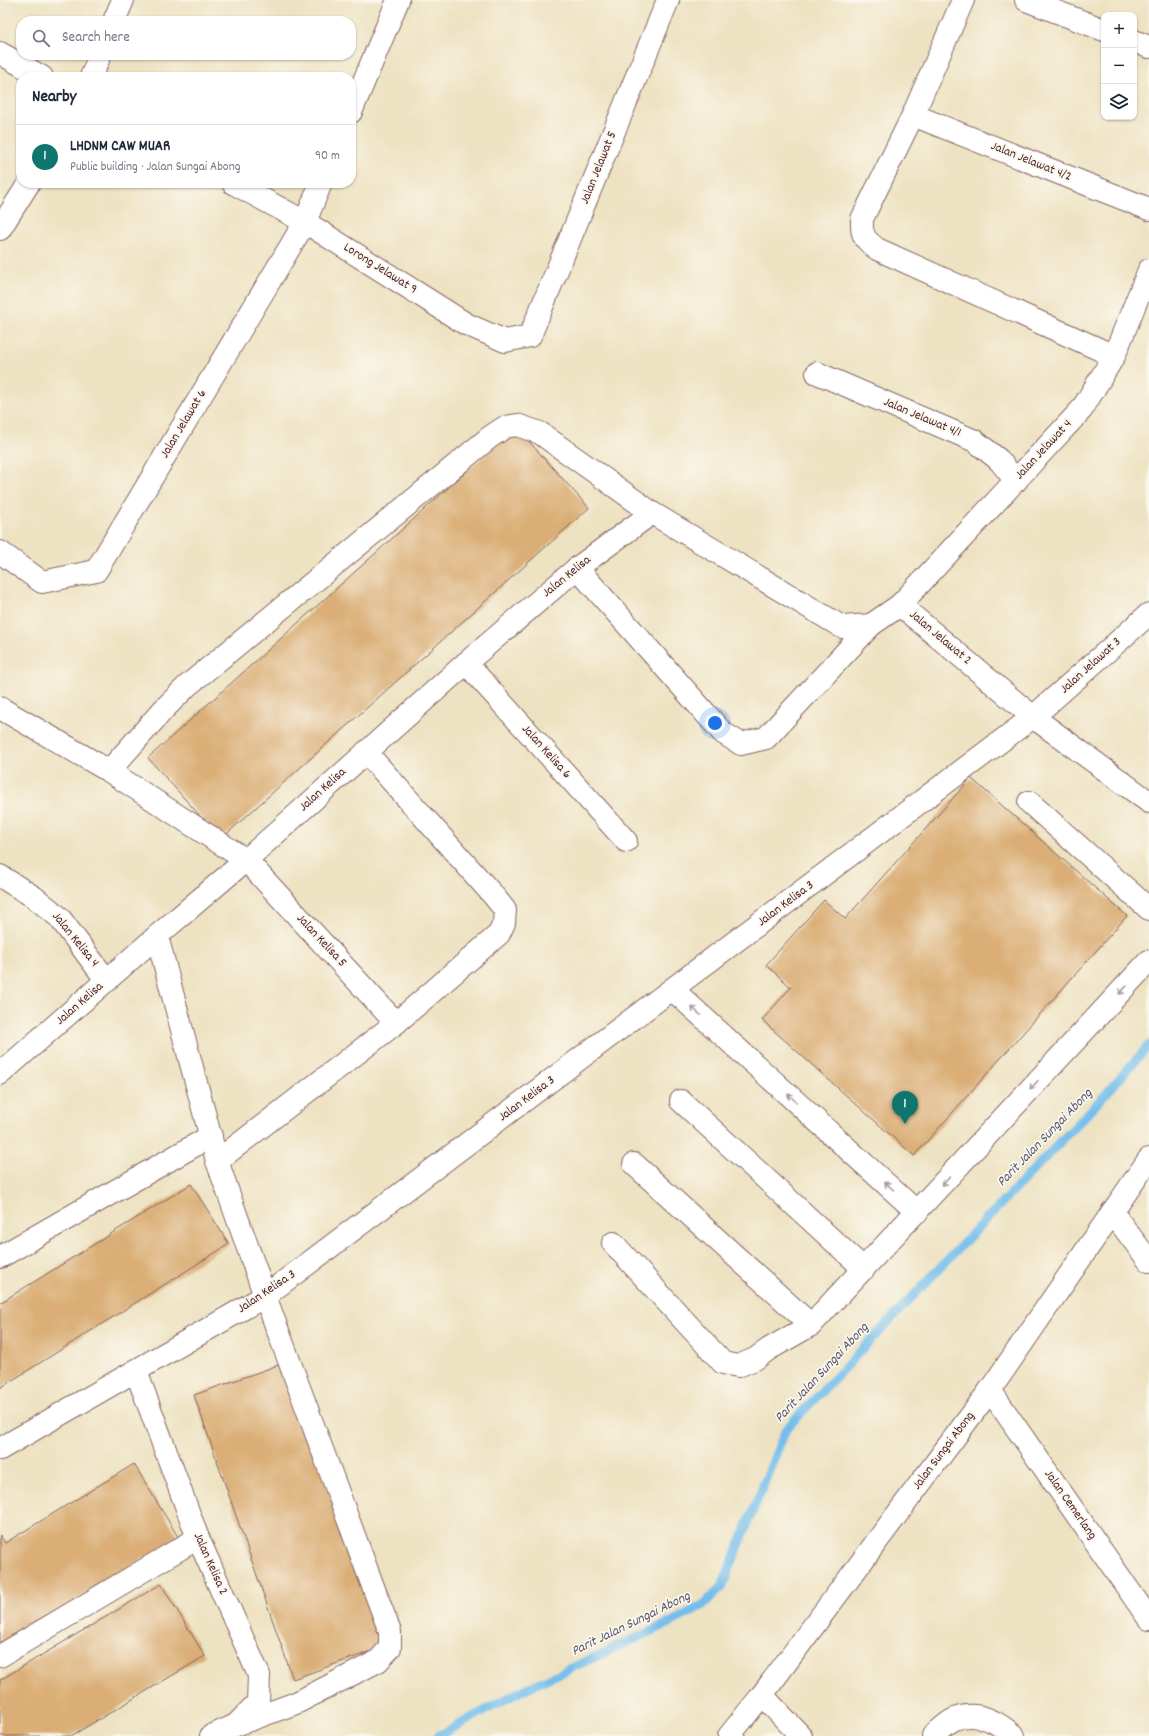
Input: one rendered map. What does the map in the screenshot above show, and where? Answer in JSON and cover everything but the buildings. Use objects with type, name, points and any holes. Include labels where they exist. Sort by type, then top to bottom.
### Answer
[{"type":"street","points":[[116,16],[123,0]]},
{"type":"street","points":[[356,100],[398,0]]},
{"type":"street","name":"Jalan Jelawat 5","points":[[530,336],[668,0]]},
{"type":"street","points":[[963,0],[913,115],[862,219],[861,231],[868,242],[877,249],[1114,356]]},
{"type":"street","points":[[1026,0],[1101,29]]},
{"type":"street","points":[[1137,42],[1149,47]]},
{"type":"street","points":[[0,53],[33,72]]},
{"type":"street","points":[[93,72],[98,60]]},
{"type":"street","name":"Jalan Jelawat 4/2","points":[[913,115],[1149,209]]},
{"type":"street","points":[[0,229],[26,188]]},
{"type":"street","name":"Lorong Jelawat 9","points":[[242,188],[305,222],[466,324],[505,341],[530,336]]},
{"type":"street","name":"Jalan Jelawat 6","points":[[0,552],[42,582],[96,571],[305,222],[319,188]]},
{"type":"street","name":"Jalan Jelawat 4","points":[[900,605],[1082,409],[1114,356],[1149,270]]},
{"type":"street","name":"Jalan Jelawat 4/1","points":[[816,373],[975,441],[999,460],[1016,481]]},
{"type":"street","points":[[110,771],[163,710],[187,686],[484,442],[506,427],[517,425],[540,433],[652,513],[842,627],[871,625]]},
{"type":"street","name":"Jalan Kelisa","points":[[0,1074],[246,860],[466,663],[577,568],[652,513]]},
{"type":"street","name":"Jalan Jelawat 2","points":[[577,568],[723,733],[741,744],[766,738],[871,625],[900,605],[1033,718],[1149,802]]},
{"type":"street","name":"Jalan Jelawat 3","points":[[1033,718],[1149,614]]},
{"type":"street","name":"Jalan Kelisa 6","points":[[466,663],[626,841]]},
{"type":"street","name":"Jalan Kelisa 5","points":[[0,708],[110,771],[246,860],[396,1023]]},
{"type":"street","name":"Jalan Kelisa 3","points":[[0,1449],[136,1372],[265,1296],[1033,718]]},
{"type":"street","points":[[217,1161],[396,1023],[499,934],[504,923],[505,910],[493,895],[366,752]]},
{"type":"street","points":[[1029,802],[1149,909]]},
{"type":"street","name":"Jalan Kelisa 4","points":[[0,876],[34,897],[59,917],[107,981]]},
{"type":"street","points":[[157,936],[217,1161],[265,1296],[390,1632],[390,1648],[378,1661],[296,1702],[236,1725]]},
{"type":"street","points":[[613,1244],[723,1364],[738,1366],[755,1359],[770,1348],[811,1325],[1149,961]]},
{"type":"street","points":[[673,990],[917,1212]]},
{"type":"street","points":[[680,1101],[864,1268]]},
{"type":"street","points":[[0,1257],[211,1136]]},
{"type":"street","name":"Jalan Sungai Abong","points":[[729,1736],[762,1695],[990,1390],[1149,1159]]},
{"type":"street","points":[[634,1164],[811,1325]]},
{"type":"street","points":[[1112,1212],[1149,1261]]},
{"type":"street","name":"Jalan Kelisa 2","points":[[136,1372],[198,1538],[259,1675],[258,1702],[236,1725],[211,1736]]},
{"type":"street","name":"Jalan Cemerlang","points":[[990,1390],[1149,1619]]},
{"type":"street","points":[[0,1656],[198,1538]]},
{"type":"street","points":[[762,1695],[801,1736]]},
{"type":"street","points":[[933,1736],[954,1719],[968,1716],[987,1718],[1004,1727],[1014,1736]]},
{"type":"waterway","name":"Parit Jalan Sungai Abong","points":[[438,1736],[521,1691],[676,1620],[703,1605],[722,1587],[786,1429],[1105,1095],[1149,1045]]},
{"type":"place","name":"LHDNM CAW MUAR","points":[[905,1124]]}]
